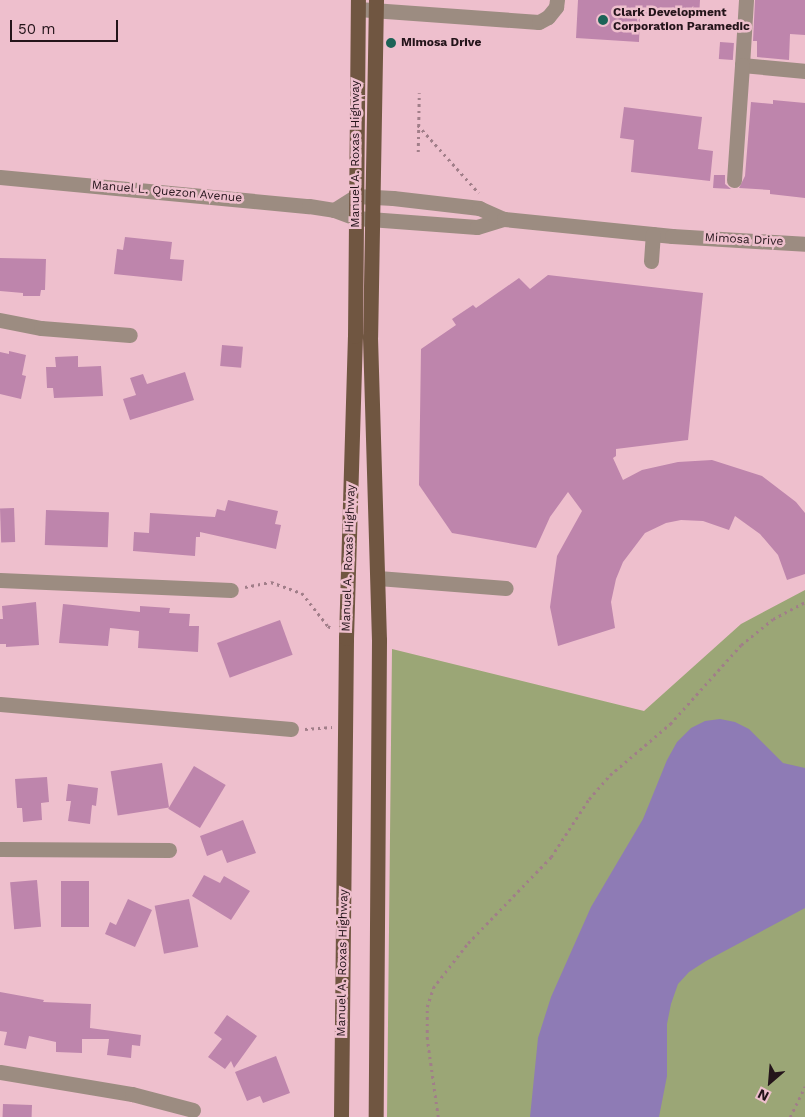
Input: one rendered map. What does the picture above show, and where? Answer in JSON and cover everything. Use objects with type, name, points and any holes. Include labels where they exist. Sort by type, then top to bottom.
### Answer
[{"type":"main road","name":"Manuel A. Roxas Highway","points":[[340,1117],[346,638],[355,336],[358,4]]},
{"type":"main road","name":"Manuel A. Roxas Highway","points":[[376,5],[370,337],[379,640],[376,1117]]},
{"type":"street","points":[[358,4],[539,22],[548,17],[556,7],[557,0]]},
{"type":"street","points":[[734,180],[746,0]]},
{"type":"street","points":[[742,66],[805,72]]},
{"type":"street","name":"Manuel L. Quezon Avenue","points":[[0,177],[214,196],[334,210],[356,218],[372,219]]},
{"type":"street","points":[[334,210],[356,196]]},
{"type":"street","name":"Mimosa Drive","points":[[356,196],[482,210],[504,220],[653,234],[805,244]]},
{"type":"street","name":"Mimosa Drive","points":[[372,219],[478,227],[504,220]]},
{"type":"street","points":[[651,261],[653,234]]},
{"type":"street","points":[[0,320],[41,328],[130,335]]},
{"type":"street","points":[[378,578],[506,588]]},
{"type":"street","points":[[0,580],[231,590]]},
{"type":"street","points":[[0,704],[291,730]]},
{"type":"street","points":[[0,849],[170,850]]},
{"type":"street","points":[[0,1072],[132,1094],[193,1110]]},
{"type":"path","points":[[418,152],[419,93]]},
{"type":"path","points":[[418,125],[481,195],[482,210]]},
{"type":"path","points":[[231,590],[271,582],[302,593],[328,626],[346,638]]},
{"type":"path","points":[[438,1117],[427,1040],[427,1006],[433,988],[468,943],[551,857],[589,799],[610,775],[670,724],[741,645],[773,619],[805,602]]},
{"type":"path","points":[[291,730],[346,726]]},
{"type":"path","points":[[790,1117],[805,1086]]},
{"type":"green space","points":[[805,590],[805,1117],[387,1117],[392,649],[644,711],[741,624]]},
{"type":"shaded area","points":[[720,719],[735,722],[749,729],[783,763],[805,768],[805,908],[706,961],[689,972],[678,984],[667,1024],[667,1076],[659,1117],[530,1117],[538,1038],[551,997],[591,907],[643,819],[667,760],[677,742],[691,728],[705,721]]},
{"type":"building","name":"Clark Development Corporation Paramedic","points":[[578,0],[700,0],[699,18],[640,15],[639,42],[576,38]]},
{"type":"building","points":[[755,0],[805,0],[805,35],[790,34],[789,60],[757,57],[757,41],[753,41]]},
{"type":"building","points":[[720,42],[734,43],[733,60],[719,59]]},
{"type":"building","points":[[773,100],[805,103],[805,198],[770,194],[770,190],[739,188],[745,176],[751,102],[773,104]]},
{"type":"building","points":[[624,107],[702,117],[698,149],[713,151],[710,181],[631,172],[634,140],[620,138]]},
{"type":"building","points":[[714,175],[725,175],[725,184],[731,189],[713,188]]},
{"type":"building","points":[[125,237],[172,242],[170,259],[184,260],[182,281],[114,274],[117,249],[123,250]]},
{"type":"building","points":[[0,258],[46,259],[45,290],[41,290],[40,296],[23,296],[23,293],[0,291]]},
{"type":"building","points":[[548,275],[703,293],[688,440],[616,449],[616,456],[613,458],[623,480],[642,470],[678,462],[712,460],[762,476],[796,502],[805,513],[805,574],[787,580],[778,555],[760,534],[735,516],[729,530],[703,521],[681,520],[666,523],[645,533],[623,562],[616,579],[611,602],[615,628],[558,646],[550,607],[557,556],[582,511],[568,492],[550,517],[536,548],[452,533],[419,485],[421,349],[456,325],[452,319],[473,305],[476,308],[519,278],[530,289]]},
{"type":"building","points":[[222,345],[243,347],[241,368],[220,366]]},
{"type":"building","points":[[9,351],[26,355],[22,375],[26,376],[21,399],[0,394],[0,352],[9,354]]},
{"type":"building","points":[[78,356],[78,367],[101,366],[103,396],[54,398],[53,388],[47,388],[46,367],[56,367],[55,357]]},
{"type":"building","points":[[185,372],[194,400],[130,420],[123,399],[136,395],[130,378],[143,374],[147,384]]},
{"type":"building","points":[[228,500],[278,511],[275,524],[281,525],[276,549],[200,532],[200,537],[196,537],[195,556],[133,551],[134,532],[149,533],[150,513],[215,517],[217,509],[225,511]]},
{"type":"building","points":[[0,508],[14,508],[15,542],[1,542]]},
{"type":"building","points":[[46,510],[109,512],[108,547],[45,545]]},
{"type":"building","points":[[36,602],[39,645],[6,647],[6,644],[0,644],[0,619],[3,619],[2,606]]},
{"type":"building","points":[[63,604],[140,612],[140,606],[170,608],[169,613],[190,614],[189,626],[199,626],[198,652],[138,648],[139,631],[110,628],[108,646],[59,643]]},
{"type":"building","points":[[280,620],[293,655],[230,678],[217,643]]},
{"type":"building","points":[[162,763],[169,807],[118,816],[111,771]]},
{"type":"building","points":[[194,766],[226,785],[200,828],[168,809]]},
{"type":"building","points":[[47,777],[49,802],[41,803],[42,820],[23,822],[22,808],[17,808],[15,779]]},
{"type":"building","points":[[68,784],[98,788],[96,806],[92,805],[90,824],[68,821],[71,801],[66,801]]},
{"type":"building","points":[[243,820],[256,853],[227,863],[222,850],[207,856],[200,836]]},
{"type":"building","points":[[204,875],[220,883],[224,876],[250,891],[231,920],[192,896]]},
{"type":"building","points":[[37,880],[41,927],[14,929],[10,882]]},
{"type":"building","points":[[61,881],[89,881],[89,927],[61,927]]},
{"type":"building","points":[[128,899],[152,910],[135,947],[105,934],[110,922],[116,925]]},
{"type":"building","points":[[189,899],[198,947],[164,954],[155,906]]},
{"type":"building","points":[[0,992],[44,1000],[43,1002],[91,1004],[90,1028],[141,1035],[140,1046],[132,1045],[131,1058],[107,1055],[109,1039],[82,1039],[82,1053],[56,1052],[56,1042],[29,1036],[26,1049],[4,1045],[7,1032],[0,1031]]},
{"type":"building","points":[[227,1015],[257,1036],[234,1068],[231,1061],[225,1069],[208,1057],[222,1039],[214,1033]]},
{"type":"building","points":[[276,1056],[290,1093],[263,1103],[260,1096],[247,1101],[235,1072]]},
{"type":"building","points":[[3,1104],[32,1105],[32,1117],[3,1117]]},
{"type":"place","name":"Clark Development Corporation Paramedic","points":[[603,20]]},
{"type":"place","name":"Mimosa Drive","points":[[391,43]]}]
